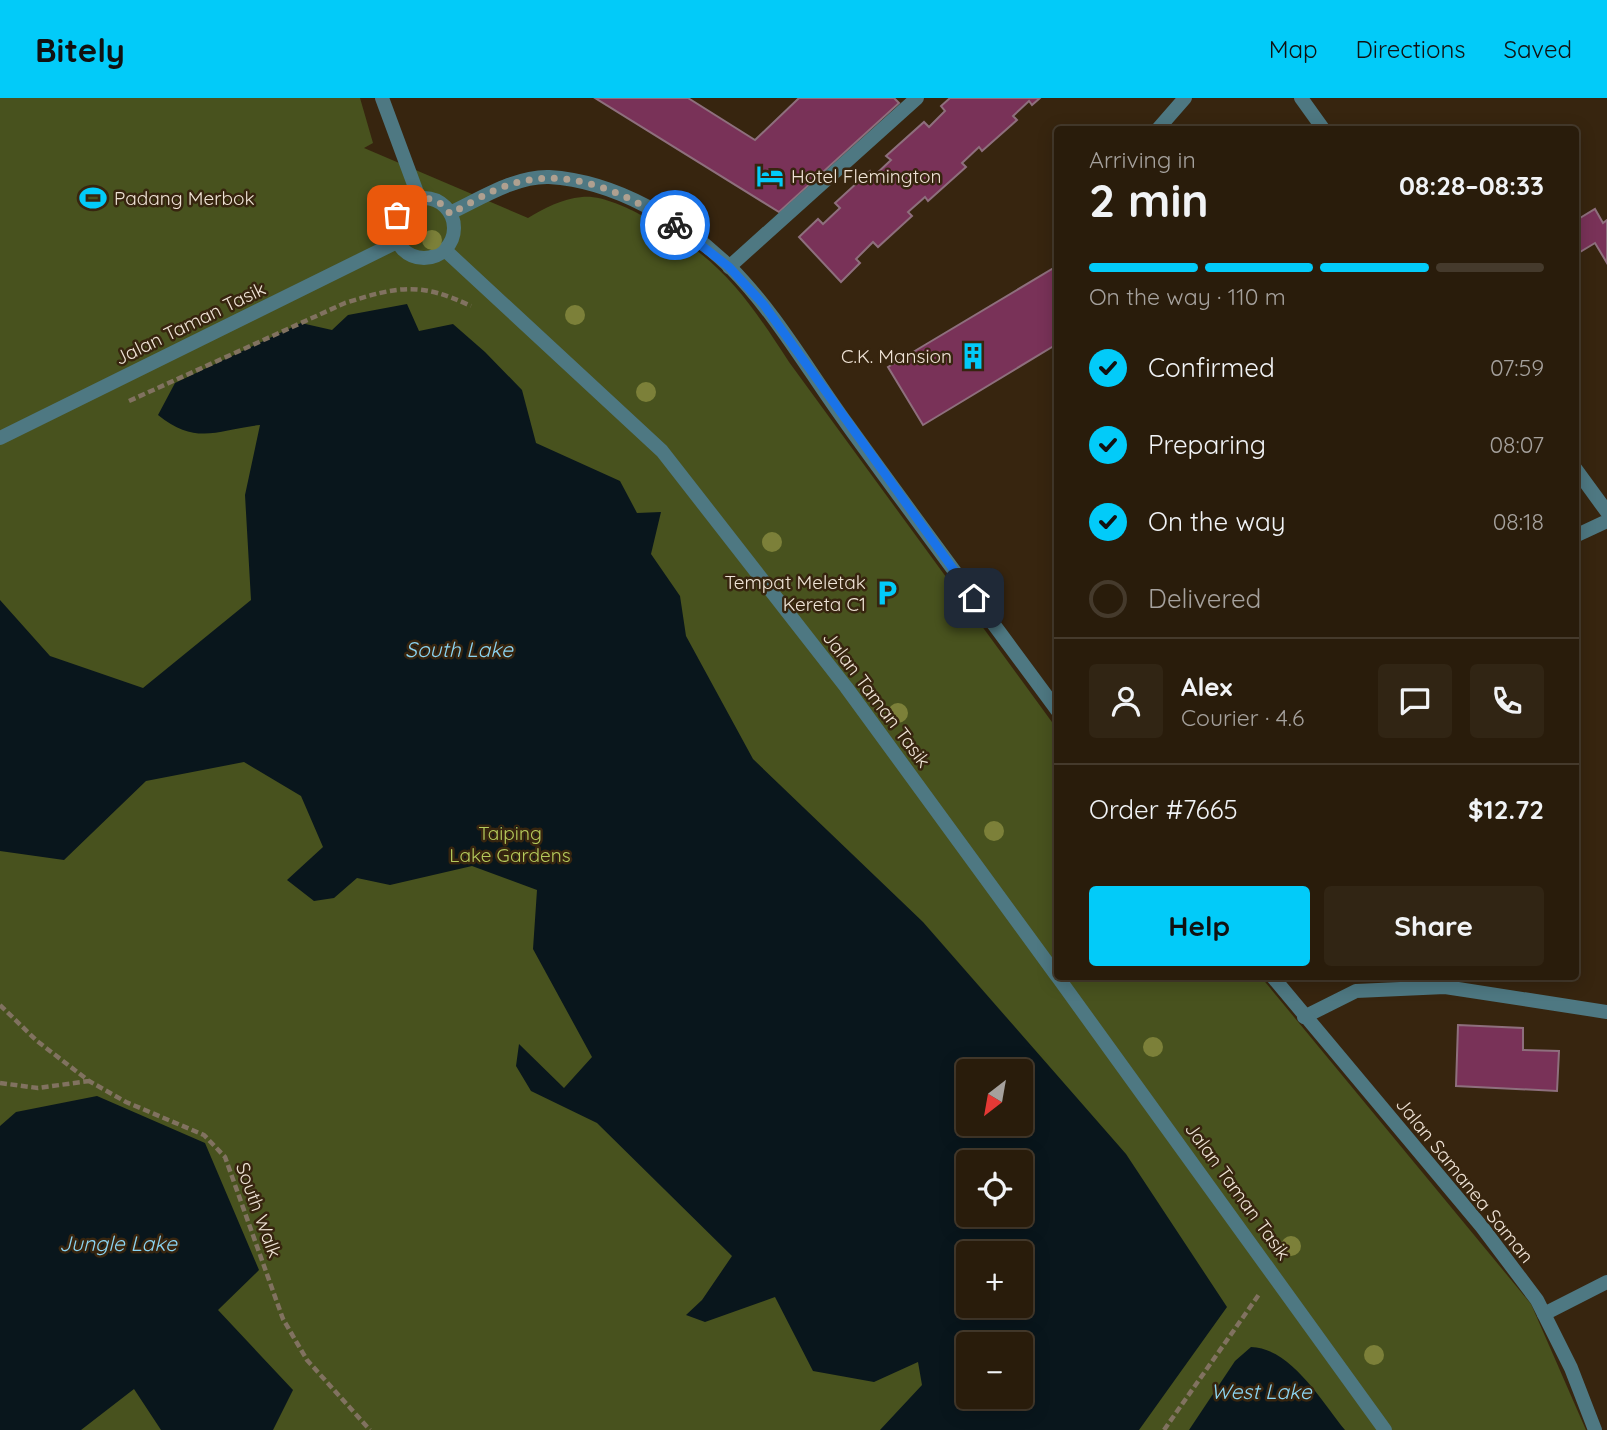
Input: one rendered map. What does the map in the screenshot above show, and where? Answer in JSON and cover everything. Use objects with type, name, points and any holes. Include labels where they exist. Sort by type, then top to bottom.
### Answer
[{"type":"street","points":[[382,98],[419,198]]},
{"type":"street","points":[[729,267],[917,98]]},
{"type":"street","points":[[1160,126],[1185,98]]},
{"type":"street","points":[[1300,98],[1321,126]]},
{"type":"street","points":[[450,214],[508,185],[546,177],[594,184],[645,205],[691,235],[729,267],[764,305],[891,486],[1054,706]]},
{"type":"street","points":[[419,198],[440,202],[450,214],[455,229],[445,250],[429,258],[420,258],[403,250],[397,242],[394,224],[397,215],[402,207],[419,198]]},
{"type":"street","name":"Jalan Taman Tasik","points":[[0,438],[397,242]]},
{"type":"street","name":"Jalan Taman Tasik","points":[[445,250],[662,451],[846,687],[1054,972]]},
{"type":"street","points":[[1579,474],[1607,512]]},
{"type":"street","points":[[1579,534],[1607,521]]},
{"type":"street","name":"Jalan Taman Tasik","points":[[1060,980],[1385,1430]]},
{"type":"street","name":"Jalan Samanea Saman","points":[[1275,980],[1482,1227],[1544,1314],[1571,1368],[1595,1430]]},
{"type":"street","points":[[1304,1017],[1356,991],[1445,987],[1607,1012]]},
{"type":"street","points":[[1544,1314],[1607,1282]]},
{"type":"path","points":[[125,403],[345,303],[378,292],[437,290],[478,309]]},
{"type":"path","name":"South Walk","points":[[0,1005],[37,1041],[89,1081],[126,1102],[204,1135],[225,1157],[283,1319],[307,1360],[369,1430]]},
{"type":"path","points":[[0,1083],[38,1088],[89,1081]]},
{"type":"path","points":[[1164,1430],[1274,1273]]},
{"type":"path","points":[[1253,1281],[1261,1292]]},
{"type":"green space","name":"Taiping Lake Gardens","points":[[0,98],[360,98],[373,143],[364,148],[528,218],[567,200],[597,198],[636,213],[691,246],[710,261],[742,295],[1054,725],[1054,980],[1263,980],[1531,1304],[1586,1430],[0,1430]]},
{"type":"water","name":"South Lake","points":[[407,304],[419,331],[453,324],[522,390],[536,443],[620,481],[637,513],[661,512],[651,554],[680,596],[686,636],[753,759],[923,922],[1126,1154],[1227,1307],[1139,1430],[880,1430],[922,1385],[918,1362],[874,1382],[813,1371],[775,1297],[705,1322],[686,1315],[702,1300],[732,1256],[597,1123],[531,1091],[516,1066],[519,1044],[564,1088],[592,1057],[533,949],[537,890],[472,866],[390,885],[357,878],[334,898],[314,901],[287,880],[323,847],[301,796],[244,762],[146,781],[64,860],[0,851],[0,600],[50,656],[143,688],[251,600],[245,495],[260,425],[196,433],[172,425],[158,415],[175,383],[301,323],[332,330],[348,315]]},
{"type":"water","name":"Jungle Lake","points":[[97,1096],[205,1143],[259,1270],[218,1310],[293,1390],[273,1430],[161,1430],[134,1389],[81,1430],[0,1430],[0,1126],[16,1112]]},
{"type":"water","name":"West Lake","points":[[1251,1347],[1279,1356],[1292,1366],[1345,1430],[1189,1430],[1235,1361]]},
{"type":"building","name":"Hotel Flemington","points":[[595,98],[688,98],[755,140],[799,98],[894,98],[899,103],[779,212]]},
{"type":"building","points":[[950,98],[1040,98],[1032,105],[1029,101],[1013,116],[1017,120],[982,151],[979,147],[962,163],[966,167],[928,201],[925,197],[908,212],[912,216],[878,247],[873,242],[856,259],[860,263],[841,282],[799,237],[818,219],[823,224],[840,208],[835,203],[870,171],[874,176],[891,160],[886,156],[924,122],[929,127],[945,111],[941,106]]},
{"type":"building","points":[[1595,209],[1603,223],[1607,220],[1607,263],[1595,243],[1579,253],[1579,219]]},
{"type":"building","name":"C.K. Mansion","points":[[1054,268],[1054,346],[923,425],[888,367]]},
{"type":"building","points":[[1458,1025],[1523,1028],[1523,1050],[1559,1051],[1557,1091],[1456,1086]]},
{"type":"way so far","points":[[397,215],[402,207],[419,198],[440,202],[450,214],[508,185],[546,177],[594,184],[645,205],[675,225]]},
{"type":"place","name":"Hotel Flemington","points":[[770,176]]},
{"type":"place","name":"Padang Merbok","points":[[93,198]]},
{"type":"place","name":"C.K. Mansion","points":[[973,356]]},
{"type":"place","name":"Tempat Meletak Kereta C1","points":[[887,593]]},
{"type":"route","points":[[675,225],[729,267],[764,305],[834,407],[974,598]]}]
